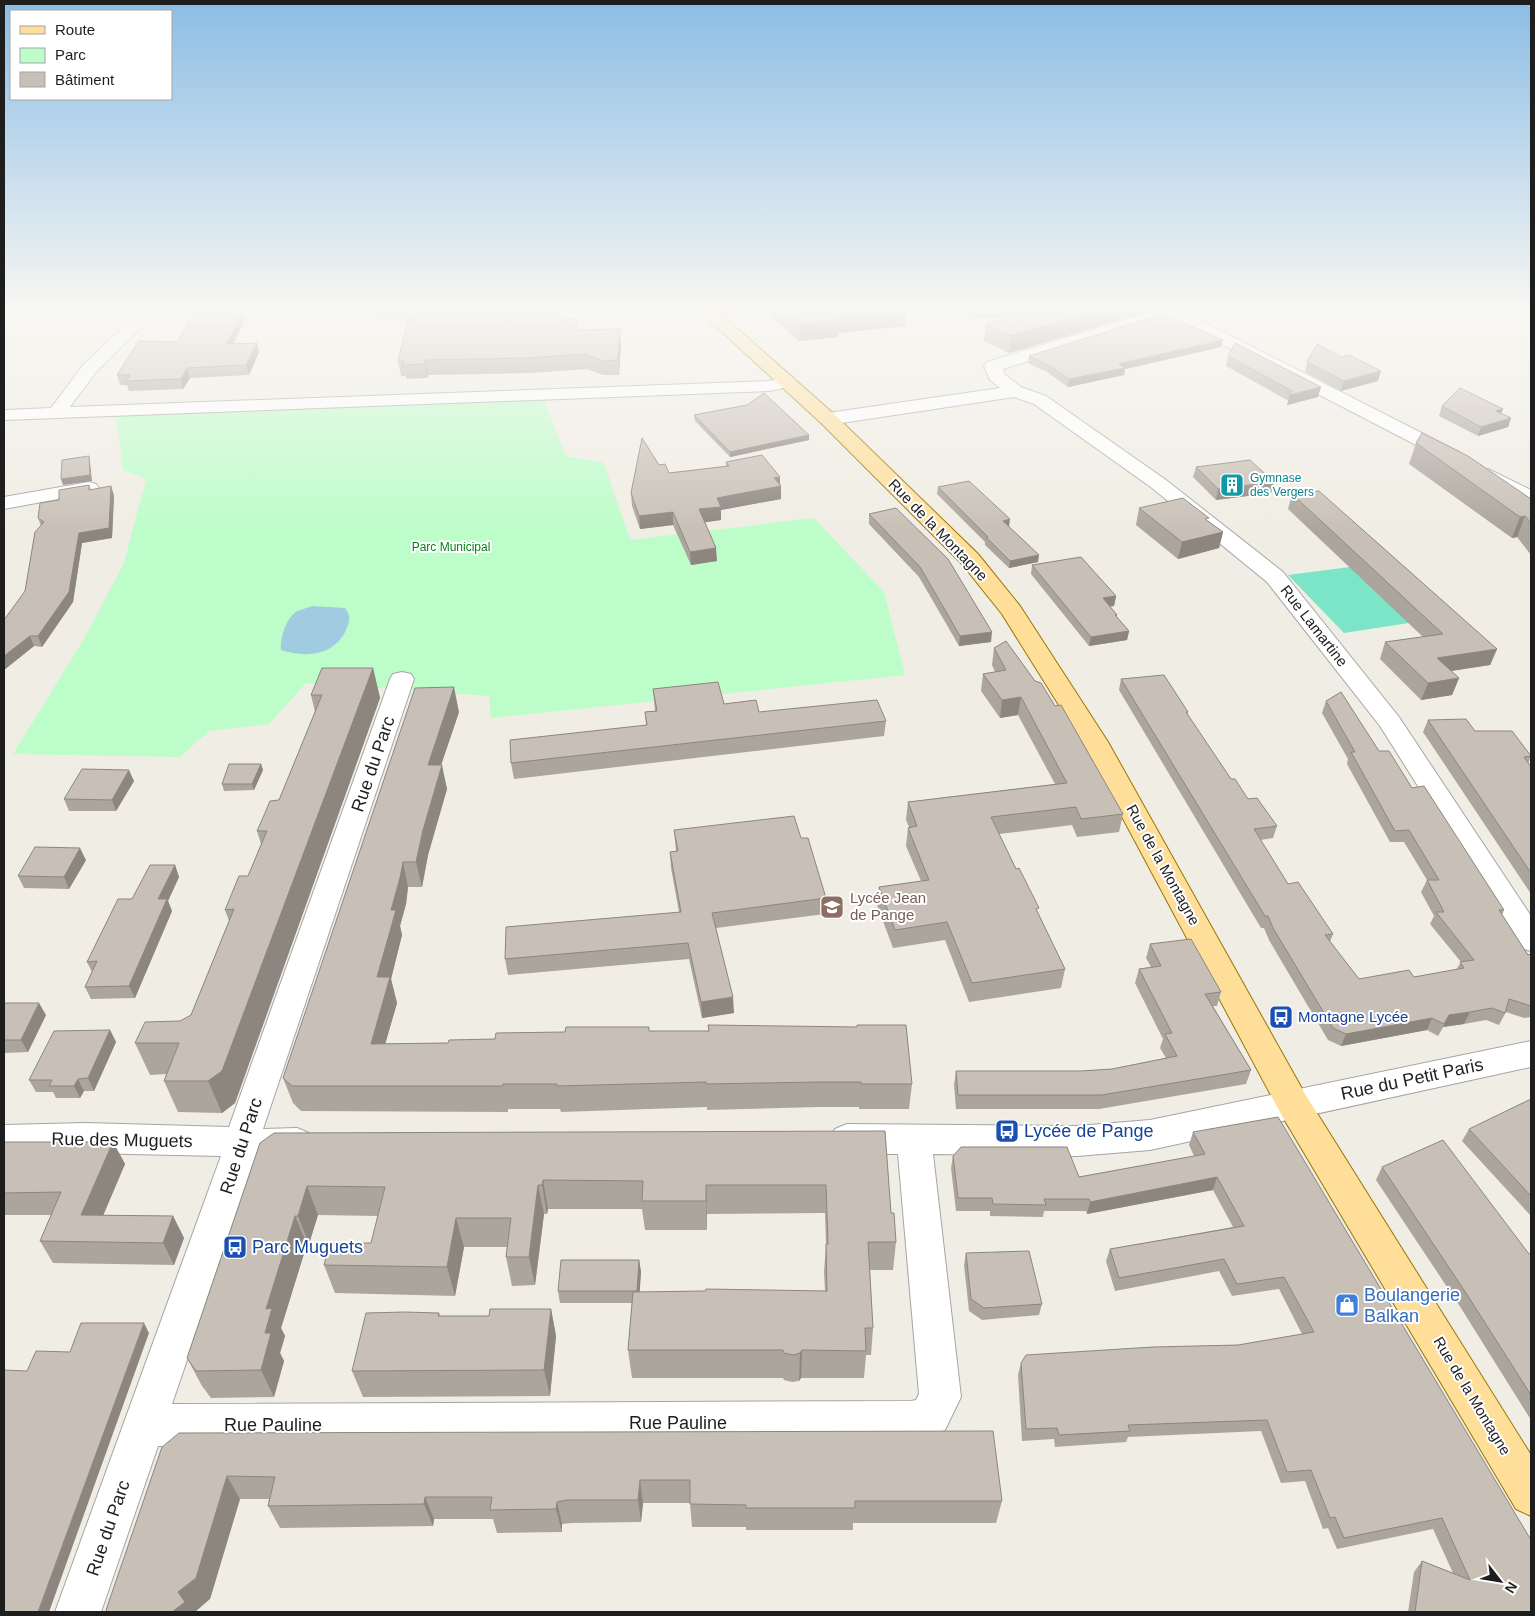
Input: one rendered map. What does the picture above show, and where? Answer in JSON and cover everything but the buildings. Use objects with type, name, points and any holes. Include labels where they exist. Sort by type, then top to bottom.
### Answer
[{"type":"main road","name":"Rue de la Montagne","points":[[788,382],[828,419],[970,560],[1012,611],[1096,742],[1293,1104],[1531,1494]]},
{"type":"street","points":[[56,413],[79,382]]},
{"type":"street","points":[[4,415],[769,386],[786,382]]},
{"type":"street","points":[[1005,382],[1016,391]]},
{"type":"street","points":[[1308,382],[1531,498]]},
{"type":"street","points":[[828,419],[1016,391]]},
{"type":"street","name":"Rue Lamartine","points":[[1016,391],[1040,400],[1159,484],[1275,577],[1390,722],[1531,940]]},
{"type":"street","points":[[4,503],[89,488]]},
{"type":"street","name":"Rue du Parc","points":[[78,1612],[234,1172],[241,1148],[239,1144],[248,1123],[402,679]]},
{"type":"street","name":"Rue du Petit Paris","points":[[815,1139],[1077,1140],[1150,1135],[1531,1054]]},
{"type":"street","name":"Rue des Muguets","points":[[4,1140],[85,1138],[239,1144],[330,1143]]},
{"type":"street","name":"Rue Pauline","points":[[144,1425],[911,1422],[930,1416],[940,1398],[914,1139]]},
{"type":"green space","name":"Parc Municipal","points":[[543,399],[566,456],[604,463],[630,540],[814,518],[884,592],[905,675],[491,718],[489,696],[306,683],[269,724],[209,731],[180,757],[13,754],[84,639],[124,563],[146,479],[123,470],[116,415]]},
{"type":"green space","points":[[1350,567],[1409,623],[1344,633],[1288,575]]},
{"type":"water","points":[[312,606],[345,608],[349,621],[341,639],[327,650],[318,653],[300,654],[281,650],[283,634],[290,618],[297,611]]},
{"type":"place","name":"Gymnase des Vergers","points":[[1232,485]]},
{"type":"place","name":"Lycée Jean de Pange","points":[[832,907]]},
{"type":"place","name":"Montagne Lycée","points":[[1281,1017]]},
{"type":"place","name":"Lycée de Pange","points":[[1007,1131]]},
{"type":"place","name":"Parc Muguets","points":[[235,1247]]},
{"type":"place","name":"Boulangerie Balkan","points":[[1347,1305]]}]
